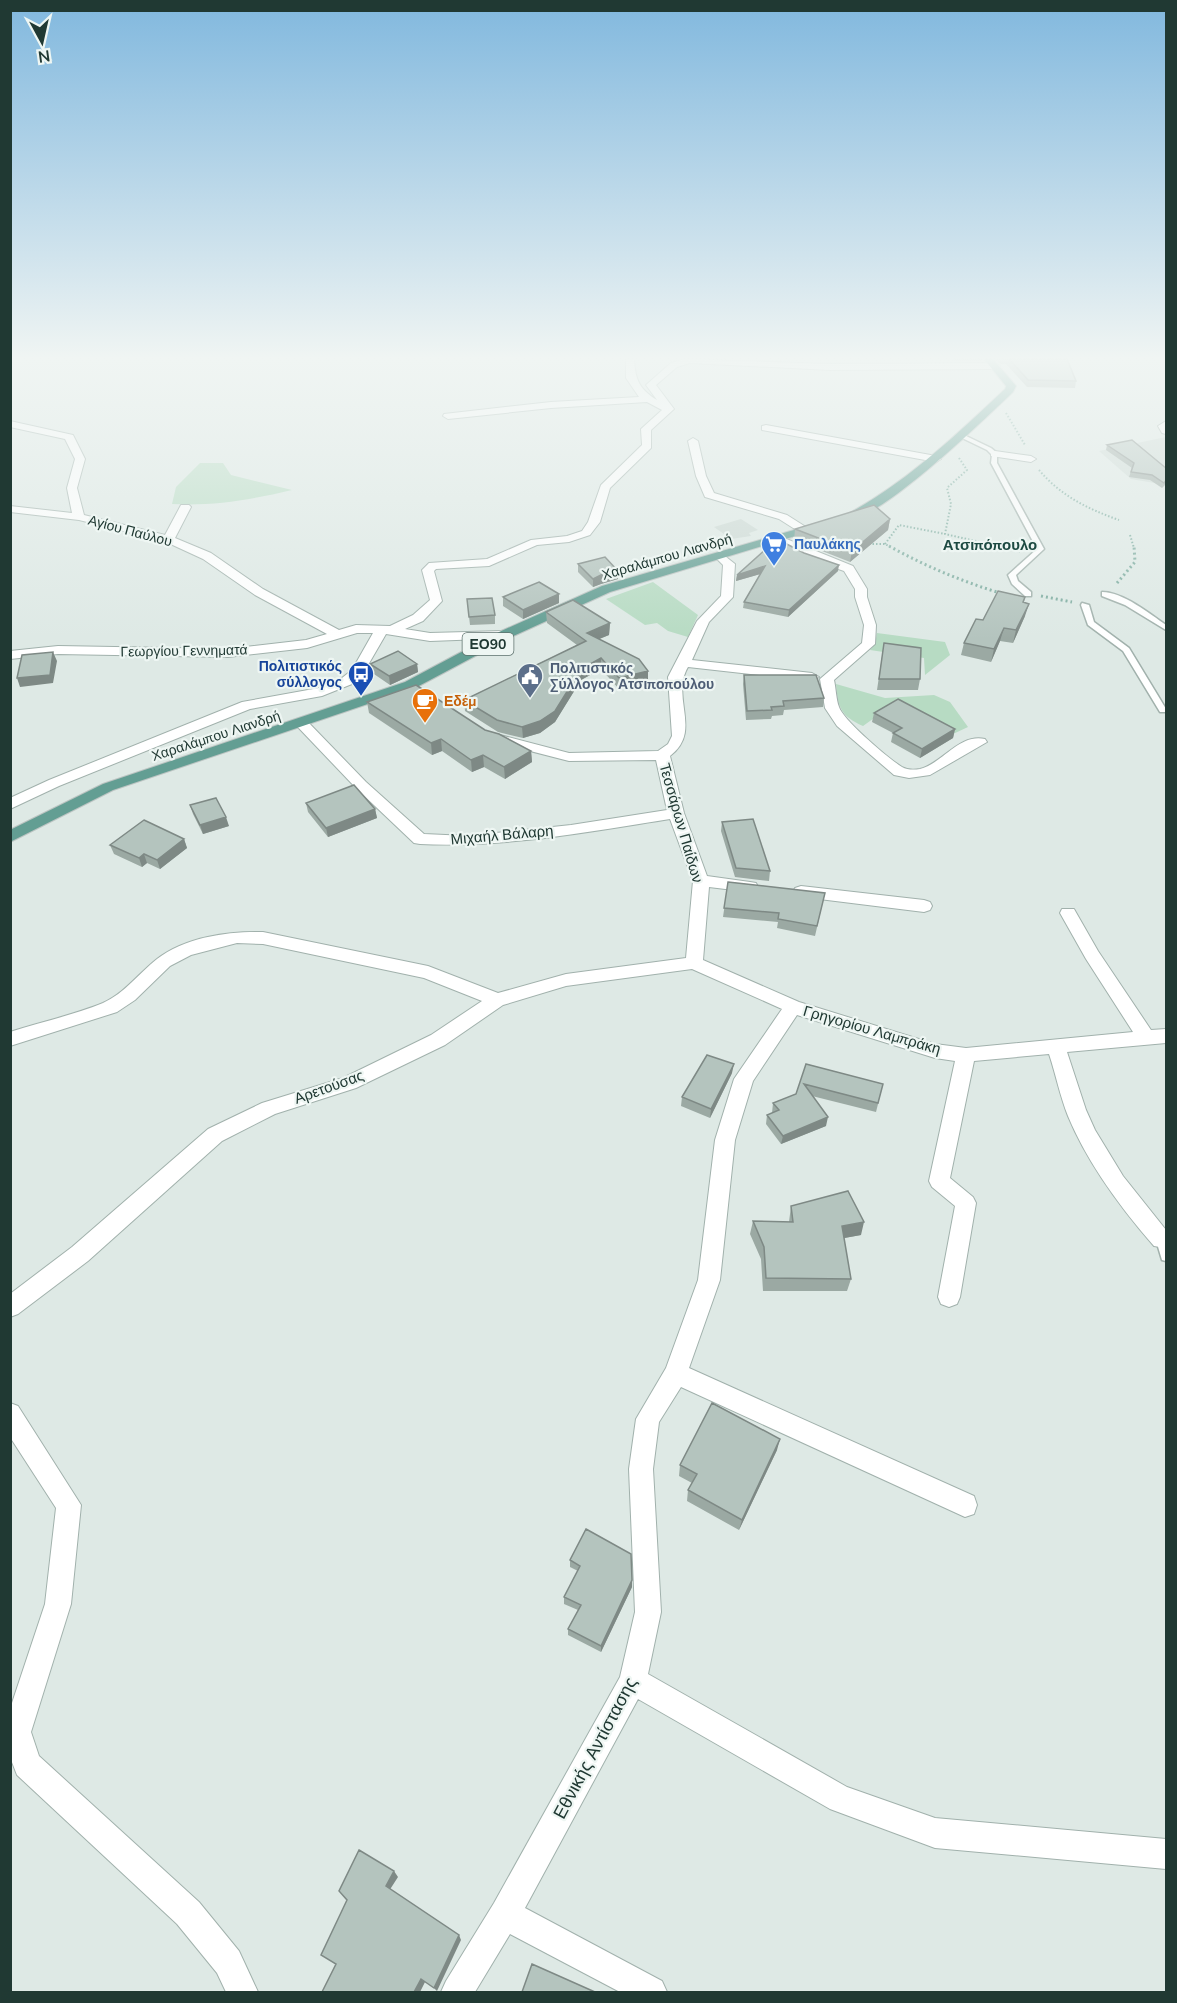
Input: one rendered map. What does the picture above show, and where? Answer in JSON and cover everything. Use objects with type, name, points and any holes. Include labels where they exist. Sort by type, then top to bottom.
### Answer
[{"type":"main road","name":"Χαραλάμπου Λιανδρή","points":[[10,837],[108,787],[410,685],[504,635],[606,589],[779,540],[852,516],[882,500],[943,452]]},
{"type":"street","name":"Αγίου Παύλου","points":[[77,452],[80,459],[72,488],[79,517],[168,539],[207,556],[259,592],[337,634]]},
{"type":"street","points":[[10,804],[54,783],[247,705],[322,692],[339,685],[357,672],[387,630],[418,618],[436,601],[428,570],[433,566],[489,562],[535,542],[569,539],[586,533],[594,522],[605,487],[640,452]]},
{"type":"street","points":[[695,452],[700,476],[709,495],[783,518],[805,531]]},
{"type":"street","points":[[924,452],[940,455]]},
{"type":"street","points":[[995,454],[1031,459]]},
{"type":"street","points":[[168,539],[185,507]]},
{"type":"street","points":[[10,509],[79,517]]},
{"type":"street","points":[[686,663],[713,668],[827,679],[868,644],[870,625],[861,597],[861,589],[849,569],[808,554],[779,540]]},
{"type":"street","name":"Τεσσάρων Παίδων","points":[[483,731],[492,737],[569,757],[662,754],[674,746],[679,735],[675,676],[686,663],[693,639],[705,618],[727,597],[729,564],[721,557]]},
{"type":"street","name":"Γεωργίου Γεννηματά","points":[[10,655],[58,650],[228,653],[307,644],[356,629],[387,630]]},
{"type":"street","points":[[387,630],[430,638],[504,635]]},
{"type":"street","points":[[827,679],[832,708],[842,723],[898,772],[923,774],[940,766],[959,750],[980,742]]},
{"type":"street","points":[[410,685],[428,697]]},
{"type":"street","name":"Μιχαήλ Βάλαρη","points":[[301,723],[420,839],[467,842],[571,830],[676,813]]},
{"type":"street","name":"Τεσσάρων Παίδων","points":[[662,754],[676,813],[701,881],[694,963]]},
{"type":"street","points":[[701,881],[924,906]]},
{"type":"street","points":[[1068,913],[1092,955],[1145,1036]]},
{"type":"street","points":[[10,1039],[111,1008],[175,955],[195,947],[237,937],[263,938],[428,972],[497,1000]]},
{"type":"street","name":"Αρετούσας","points":[[10,1307],[80,1254],[215,1135],[269,1108],[348,1083],[438,1040],[497,1000],[566,980],[694,963]]},
{"type":"street","name":"Γρηγορίου Λαμπράκη","points":[[694,963],[793,1007],[935,1051],[966,1055],[1056,1048],[1145,1036],[1167,1036]]},
{"type":"street","name":"Εθνικής Αντίστασης","points":[[457,1992],[505,1914],[633,1682],[648,1612],[641,1469],[648,1419],[676,1373],[709,1280],[725,1140],[744,1079],[793,1007]]},
{"type":"street","points":[[1056,1048],[1079,1117],[1134,1206],[1165,1245]]},
{"type":"street","points":[[949,1297],[966,1203],[939,1180],[966,1055]]},
{"type":"street","points":[[676,1373],[965,1505]]},
{"type":"street","points":[[10,1414],[51,1481],[69,1504],[58,1604],[17,1732],[27,1765],[188,1913],[228,1962],[242,1992]]},
{"type":"street","points":[[633,1682],[840,1799],[935,1833],[1056,1846],[1167,1854]]},
{"type":"street","points":[[505,1914],[651,1992]]},
{"type":"lane","points":[[995,454],[994,463],[1041,549],[1012,575],[1015,582],[1028,594]]},
{"type":"lane","points":[[1105,594],[1128,603],[1167,628]]},
{"type":"lane","points":[[1085,605],[1091,623],[1126,650],[1163,710]]},
{"type":"path","points":[[940,455],[954,454],[965,464],[967,470],[947,488],[951,504],[945,534]]},
{"type":"path","points":[[1100,514],[1119,520]]},
{"type":"path","points":[[885,544],[899,525],[1035,554]]},
{"type":"path","points":[[1130,535],[1137,554],[1133,568]]},
{"type":"path","points":[[862,543],[885,544],[923,565],[963,582],[1023,598],[1028,594]]},
{"type":"shaded area","points":[[1101,452],[1166,452],[1166,485],[1131,479]]},
{"type":"shaded area","points":[[741,519],[758,530],[749,533],[751,536],[731,539],[714,527]]},
{"type":"green space","points":[[200,463],[223,463],[231,475],[292,490],[232,502],[172,504],[176,487]]},
{"type":"green space","points":[[653,582],[698,615],[688,637],[668,631],[657,623],[645,625],[606,599]]},
{"type":"green space","points":[[877,633],[945,642],[950,655],[925,675],[924,658],[870,650],[875,644]]},
{"type":"green space","points":[[836,684],[885,698],[934,695],[950,702],[968,727],[953,734],[891,706],[863,726],[845,715],[838,699]]},
{"type":"building","points":[[1118,452],[1147,452],[1167,469],[1167,479],[1164,483],[1152,475],[1131,472],[1134,463]]},
{"type":"building","points":[[874,505],[890,519],[852,551],[795,529]]},
{"type":"building","points":[[777,539],[804,553],[839,565],[789,610],[744,602],[765,566],[737,575]]},
{"type":"building","points":[[605,557],[618,571],[593,579],[578,564]]},
{"type":"building","points":[[539,582],[559,594],[523,610],[503,597]]},
{"type":"building","points":[[998,591],[1025,597],[1023,602],[1029,604],[1016,630],[1004,628],[994,649],[964,643],[976,619],[983,620]]},
{"type":"building","points":[[492,598],[495,615],[469,617],[467,599]]},
{"type":"building","points":[[573,600],[610,623],[587,633],[639,659],[648,671],[619,678],[601,658],[581,669],[555,711],[540,721],[522,727],[497,720],[464,700],[586,641],[546,612]]},
{"type":"building","points":[[884,643],[921,648],[920,679],[879,679]]},
{"type":"building","points":[[398,651],[417,664],[389,676],[370,664]]},
{"type":"building","points":[[53,652],[50,675],[17,678],[22,655]]},
{"type":"building","points":[[744,675],[816,675],[824,698],[783,701],[784,706],[771,707],[772,710],[747,711]]},
{"type":"building","points":[[416,685],[485,730],[499,734],[531,751],[504,767],[483,755],[471,760],[441,739],[431,743],[367,702]]},
{"type":"building","points":[[898,699],[955,729],[922,749],[893,733],[902,728],[874,713]]},
{"type":"building","points":[[354,785],[375,809],[326,828],[306,803]]},
{"type":"building","points":[[216,798],[226,817],[200,825],[190,805]]},
{"type":"building","points":[[753,819],[770,871],[736,868],[722,822]]},
{"type":"building","points":[[144,820],[184,839],[157,860],[144,854],[139,858],[110,845]]},
{"type":"building","points":[[728,882],[825,893],[817,926],[778,919],[779,913],[724,908]]},
{"type":"building","points":[[707,1055],[734,1064],[711,1109],[682,1097]]},
{"type":"building","points":[[806,1064],[883,1084],[878,1103],[804,1084],[828,1117],[783,1136],[767,1115],[779,1110],[773,1103],[796,1094]]},
{"type":"building","points":[[848,1191],[864,1222],[842,1226],[851,1279],[766,1278],[764,1247],[753,1221],[793,1222],[791,1206]]},
{"type":"building","points":[[712,1403],[780,1439],[742,1520],[688,1490],[697,1474],[680,1465]]},
{"type":"building","points":[[586,1529],[631,1554],[632,1580],[601,1646],[568,1629],[581,1605],[564,1597],[580,1566],[570,1560]]},
{"type":"building","points":[[359,1850],[394,1871],[386,1886],[459,1935],[434,1988],[421,1979],[414,1992],[322,1992],[336,1964],[321,1955],[347,1900],[339,1891]]},
{"type":"building","points":[[532,1964],[595,1992],[522,1992]]},
{"type":"place","name":"Παυλάκης","points":[[774,567]]},
{"type":"place","name":"Πολιτιστικός σύλλογος","points":[[361,697]]},
{"type":"place","name":"Πολιτιστικός Σύλλογος Ατσιποπούλου","points":[[530,699]]},
{"type":"place","name":"Εδέμ","points":[[425,724]]},
{"type":"district","name":"Ατσιπόπουλο","points":[[990,545]]}]
